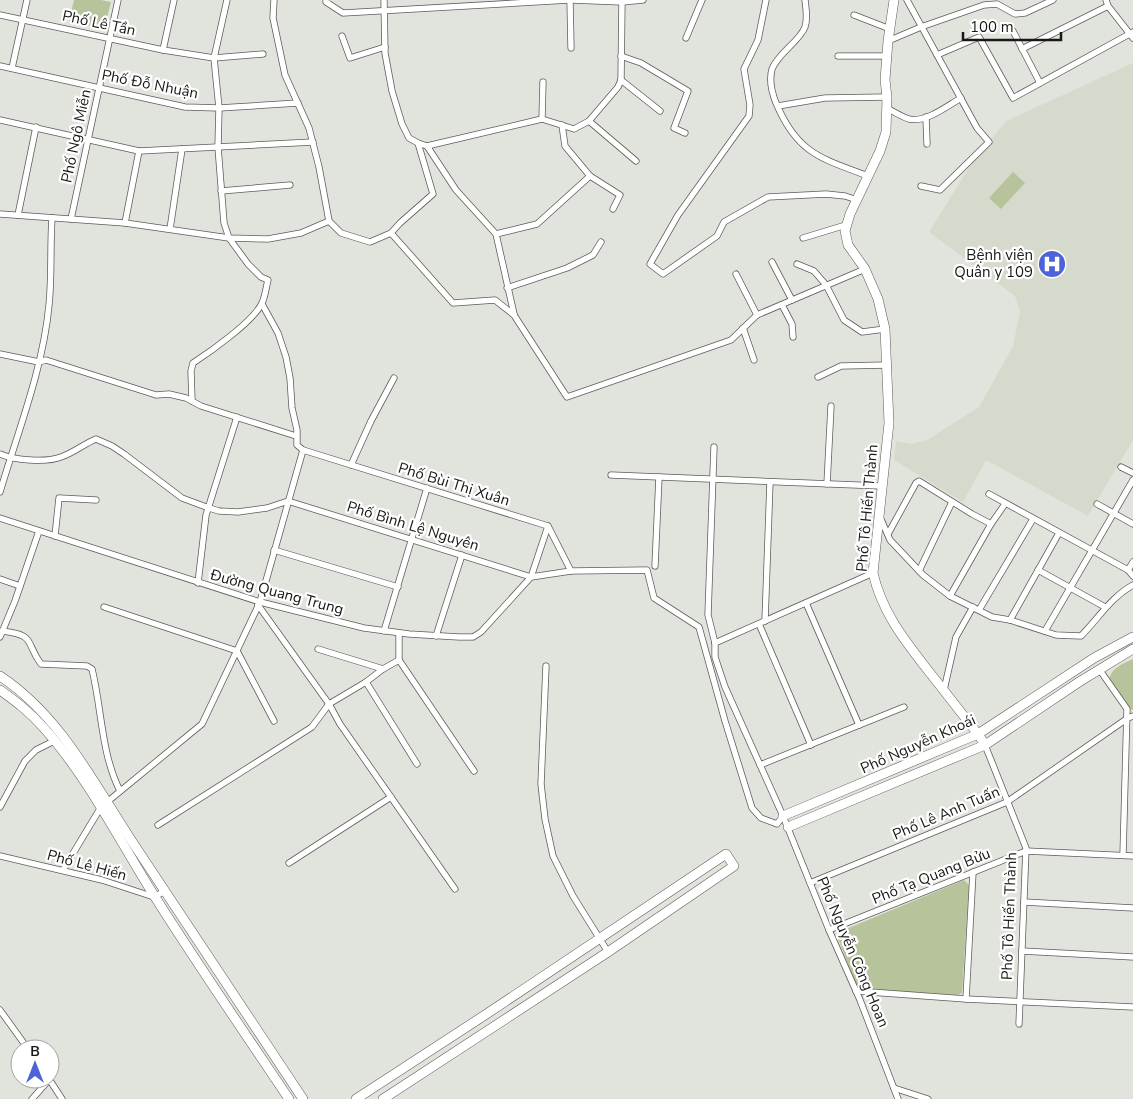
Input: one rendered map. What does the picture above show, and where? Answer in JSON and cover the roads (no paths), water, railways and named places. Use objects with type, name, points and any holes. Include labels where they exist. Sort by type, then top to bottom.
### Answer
[{"type":"street","points":[[12,68],[26,0]]},
{"type":"street","name":"Phố Ngô Miễn","points":[[72,219],[118,0]]},
{"type":"street","points":[[163,50],[174,0]]},
{"type":"street","points":[[192,401],[193,364],[231,335],[262,304],[268,280],[261,277],[248,264],[229,238],[224,223],[218,147],[219,108],[214,58],[227,0]]},
{"type":"street","points":[[274,0],[273,18],[284,76],[309,128],[329,221],[341,234],[370,242],[391,233],[433,194],[418,143]]},
{"type":"street","points":[[326,0],[343,13],[442,7],[488,2],[643,0]]},
{"type":"street","points":[[384,0],[385,47],[392,91],[402,124],[409,138],[427,146],[542,120],[574,129],[589,120],[618,87],[621,80],[622,1]]},
{"type":"street","points":[[442,7],[443,0]]},
{"type":"street","points":[[570,0],[571,48]]},
{"type":"street","points":[[686,38],[702,0]]},
{"type":"street","points":[[766,0],[758,40],[744,69],[750,105],[748,116],[678,215],[650,264],[663,274],[717,236],[724,222],[768,197],[826,194],[845,196],[857,200]]},
{"type":"street","points":[[805,0],[806,21],[804,29],[783,52],[772,69],[773,95],[784,122],[801,144],[814,154],[868,176]]},
{"type":"street","points":[[803,238],[846,225],[886,132],[887,56],[894,0]]},
{"type":"street","points":[[907,0],[977,128],[989,142],[940,190],[922,186]]},
{"type":"street","points":[[888,41],[922,26],[991,4],[997,4],[1015,14],[1025,13],[1053,0]]},
{"type":"street","points":[[937,55],[979,37],[1013,98],[1132,35],[1107,3],[1022,49]]},
{"type":"street","name":"Phố Lê Tần","points":[[0,15],[163,50],[214,58],[263,54]]},
{"type":"street","points":[[854,15],[890,29]]},
{"type":"street","points":[[1013,31],[1040,83]]},
{"type":"street","points":[[342,36],[350,58],[385,47]]},
{"type":"street","points":[[621,56],[641,63],[688,91],[674,128],[685,133]]},
{"type":"street","points":[[838,56],[887,56]]},
{"type":"street","name":"Phố Đỗ Nhuận","points":[[0,66],[185,106],[219,108],[298,103]]},
{"type":"street","points":[[621,80],[660,111]]},
{"type":"street","points":[[542,120],[543,82]]},
{"type":"street","points":[[778,106],[825,98],[887,97]]},
{"type":"street","points":[[887,108],[910,119],[926,117],[961,98]]},
{"type":"street","points":[[926,117],[927,144]]},
{"type":"street","points":[[0,120],[139,151],[313,142]]},
{"type":"street","points":[[589,120],[636,161]]},
{"type":"street","points":[[562,125],[565,146],[590,176],[620,195],[613,209]]},
{"type":"street","points":[[18,215],[36,127]]},
{"type":"street","points":[[427,146],[456,190],[496,234],[514,315],[567,397],[731,340],[757,315],[865,270]]},
{"type":"street","points":[[170,229],[182,149]]},
{"type":"street","points":[[125,223],[139,151]]},
{"type":"street","points":[[496,234],[537,224],[590,176]]},
{"type":"street","points":[[221,191],[290,185]]},
{"type":"street","points":[[0,214],[125,223],[229,238],[268,239],[301,233],[329,221]]},
{"type":"street","points":[[0,492],[39,362],[49,305],[52,218]]},
{"type":"street","name":"Phố Tô Hiến Thành","points":[[846,225],[845,231],[848,245],[865,270],[878,299],[885,329],[888,423],[873,574],[877,591],[885,610],[898,632],[985,745],[1026,851],[1019,1024]]},
{"type":"street","points":[[391,233],[453,303],[510,300]]},
{"type":"street","points":[[507,288],[567,268],[593,255],[602,242]]},
{"type":"street","points":[[772,262],[792,300]]},
{"type":"street","points":[[797,264],[814,271],[826,285],[844,320],[862,332],[885,329]]},
{"type":"street","points":[[736,274],[757,315]]},
{"type":"street","points":[[495,300],[514,315]]},
{"type":"street","points":[[64,870],[103,804],[202,724],[259,603],[303,450],[297,445],[297,430],[292,408],[290,378],[286,357],[278,333],[262,304]]},
{"type":"street","points":[[782,304],[792,324],[793,337]]},
{"type":"street","points":[[744,328],[754,360]]},
{"type":"street","points":[[0,354],[39,362],[46,360],[156,395],[169,394],[296,436]]},
{"type":"street","points":[[818,378],[841,366],[887,365]]},
{"type":"street","points":[[351,465],[370,421],[394,378]]},
{"type":"street","points":[[827,484],[831,406]]},
{"type":"street","points":[[198,583],[206,515],[237,418]]},
{"type":"street","points":[[0,454],[10,459],[50,460],[62,457],[96,439],[117,449],[182,498],[219,512],[238,512],[267,508],[288,501]]},
{"type":"street","name":"Phố Nguyễn Công Hoan","points":[[714,447],[708,615],[715,643],[715,657],[725,687],[788,827],[829,930],[856,991],[898,1099]]},
{"type":"street","name":"Phố Bùi Thị Xuân","points":[[303,450],[548,526]]},
{"type":"street","points":[[1121,467],[1133,473]]},
{"type":"street","points":[[611,476],[881,486]]},
{"type":"street","points":[[656,566],[659,477]]},
{"type":"street","points":[[1046,631],[1133,480]]},
{"type":"street","points":[[770,482],[762,623],[811,745]]},
{"type":"street","points":[[888,534],[916,482],[923,482],[952,502],[991,524]]},
{"type":"street","points":[[384,631],[427,488]]},
{"type":"street","points":[[989,494],[1004,504],[1128,570],[1133,576]]},
{"type":"street","points":[[55,536],[60,498],[96,500]]},
{"type":"street","name":"Phố Bình Lệ Nguyên","points":[[288,501],[412,538],[531,577]]},
{"type":"street","points":[[919,570],[952,502]]},
{"type":"street","points":[[950,596],[1004,504]]},
{"type":"street","points":[[1097,504],[1133,524]]},
{"type":"street","points":[[880,517],[890,540],[919,570],[950,596],[992,617],[1010,620],[1056,635],[1081,636],[1098,620],[1105,607],[1133,585]]},
{"type":"street","name":"Đường Quang Trung","points":[[0,518],[259,603],[364,628],[399,633],[473,638],[481,632],[531,577]]},
{"type":"street","points":[[944,690],[956,637],[976,609],[1032,519]]},
{"type":"street","points":[[548,526],[571,571]]},
{"type":"street","points":[[548,526],[531,577],[571,571],[647,570],[654,598],[699,627],[752,808],[761,818],[788,827]]},
{"type":"street","points":[[1,634],[16,601],[39,531]]},
{"type":"street","points":[[1010,620],[1059,533]]},
{"type":"street","points":[[274,550],[398,587]]},
{"type":"street","points":[[436,636],[462,554]]},
{"type":"street","points":[[1128,570],[1133,562]]},
{"type":"street","points":[[1038,570],[1105,607]]},
{"type":"street","points":[[715,643],[873,574]]},
{"type":"street","points":[[0,579],[20,586]]},
{"type":"street","points":[[259,603],[329,704],[340,724],[455,889]]},
{"type":"street","points":[[806,603],[859,725]]},
{"type":"street","points":[[104,607],[238,651],[274,721]]},
{"type":"street","points":[[1,634],[15,632],[27,638],[41,664],[87,666],[92,669],[108,760],[120,791]]},
{"type":"street","points":[[399,633],[399,660],[474,771]]},
{"type":"street","name":"Phố Nguyễn Khoái","points":[[783,816],[978,734],[1087,663],[1133,637]]},
{"type":"street","points":[[318,649],[382,669]]},
{"type":"street","name":"Phố Nguyễn Khoái","points":[[788,827],[985,745],[1099,669],[1133,649]]},
{"type":"street","points":[[158,825],[312,727],[329,704],[399,660]]},
{"type":"street","points":[[546,666],[541,784],[545,819],[553,856],[573,896],[608,952]]},
{"type":"street","points":[[1099,669],[1127,709],[1130,717],[1123,855]]},
{"type":"street","points":[[0,676],[20,689],[53,722],[71,746],[154,897],[289,1099]]},
{"type":"street","points":[[366,682],[417,764]]},
{"type":"street","points":[[0,690],[20,704],[43,727],[103,804],[165,891],[303,1099]]},
{"type":"street","points":[[760,765],[904,707]]},
{"type":"street","name":"Phố Lê Anh Tuấn","points":[[810,883],[1007,802],[1130,717]]},
{"type":"street","points":[[0,807],[25,761],[36,750],[54,741]]},
{"type":"street","points":[[289,863],[391,797]]},
{"type":"street","points":[[777,824],[783,816]]},
{"type":"street","name":"Phố Tạ Quang Bửu","points":[[829,930],[1026,851],[1133,856]]},
{"type":"street","points":[[356,1099],[726,854],[734,866],[608,952],[383,1099]]},
{"type":"street","name":"Phố Lê Hiến","points":[[0,856],[102,880],[154,897]]},
{"type":"street","points":[[966,998],[973,872]]},
{"type":"street","points":[[154,897],[165,891]]},
{"type":"street","points":[[1024,902],[1133,908]]},
{"type":"street","points":[[1022,951],[1133,957]]},
{"type":"street","points":[[856,991],[1133,1006]]},
{"type":"street","points":[[0,1010],[21,1039]]},
{"type":"street","points":[[894,1088],[928,1099]]},
{"type":"street","points":[[32,1099],[40,1089]]},
{"type":"place","name":"Bệnh viện Quân y 109","points":[[1052,264]]}]
